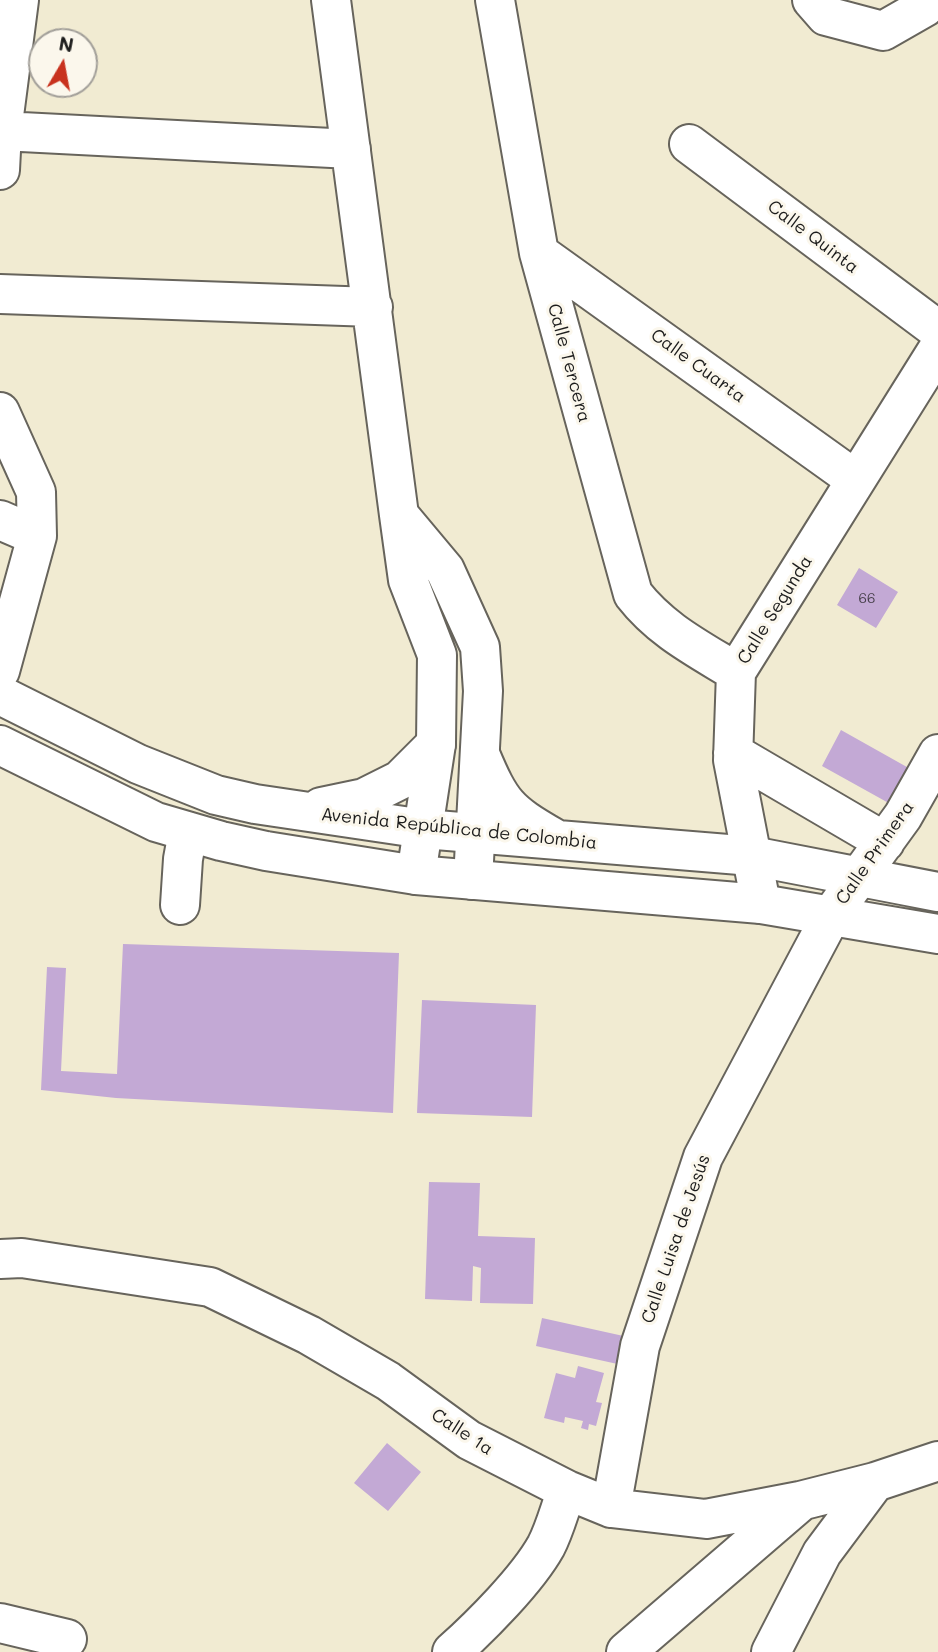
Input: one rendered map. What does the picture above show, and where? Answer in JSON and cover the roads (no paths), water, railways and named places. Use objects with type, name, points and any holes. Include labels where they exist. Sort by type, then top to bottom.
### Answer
[{"type":"street","points":[[0,170],[2,131],[19,0]]},
{"type":"street","points":[[331,0],[408,580],[437,655],[436,744],[416,875]]},
{"type":"street","name":"Calle Tercera","points":[[495,0],[539,253],[633,594],[647,613],[662,626],[736,672]]},
{"type":"street","points":[[812,0],[826,16],[883,31],[925,7],[930,0]]},
{"type":"street","points":[[2,131],[351,149]]},
{"type":"street","name":"Calle Quinta","points":[[689,144],[938,330]]},
{"type":"street","name":"Calle Cuarta","points":[[539,253],[856,480]]},
{"type":"street","points":[[0,294],[373,307]]},
{"type":"street","name":"Calle Segunda","points":[[761,904],[733,760],[736,672],[938,349]]},
{"type":"street","points":[[0,412],[36,492],[37,536],[0,671]]},
{"type":"street","points":[[399,515],[445,570],[480,647],[483,691],[473,880]]},
{"type":"street","points":[[0,520],[37,536]]},
{"type":"street","points":[[437,655],[480,647]]},
{"type":"street","name":"Avenida República de Colombia","points":[[0,695],[138,764],[216,795],[288,810],[424,829],[752,856],[938,892]]},
{"type":"street","points":[[288,810],[330,806],[364,798],[400,780],[436,744]]},
{"type":"street","points":[[0,745],[156,822],[278,853],[416,875],[761,904],[938,934]]},
{"type":"street","points":[[733,753],[885,842]]},
{"type":"street","points":[[480,754],[495,790],[508,808],[559,841]]},
{"type":"street","name":"Calle Primera","points":[[832,914],[903,816],[938,754]]},
{"type":"street","points":[[180,905],[188,832]]},
{"type":"street","name":"Calle Luisa de Jesús","points":[[611,1508],[640,1346],[703,1157],[832,914]]},
{"type":"street","name":"Calle 1a","points":[[0,1259],[22,1258],[210,1287],[309,1335],[388,1381],[469,1440],[568,1490],[611,1508],[706,1519],[800,1502],[875,1482],[938,1461]]},
{"type":"street","points":[[771,1652],[822,1553],[875,1482]]},
{"type":"street","points":[[452,1652],[478,1629],[531,1568],[546,1546],[568,1490]]},
{"type":"street","points":[[626,1652],[800,1502]]},
{"type":"street","points":[[0,1623],[67,1639]]}]
